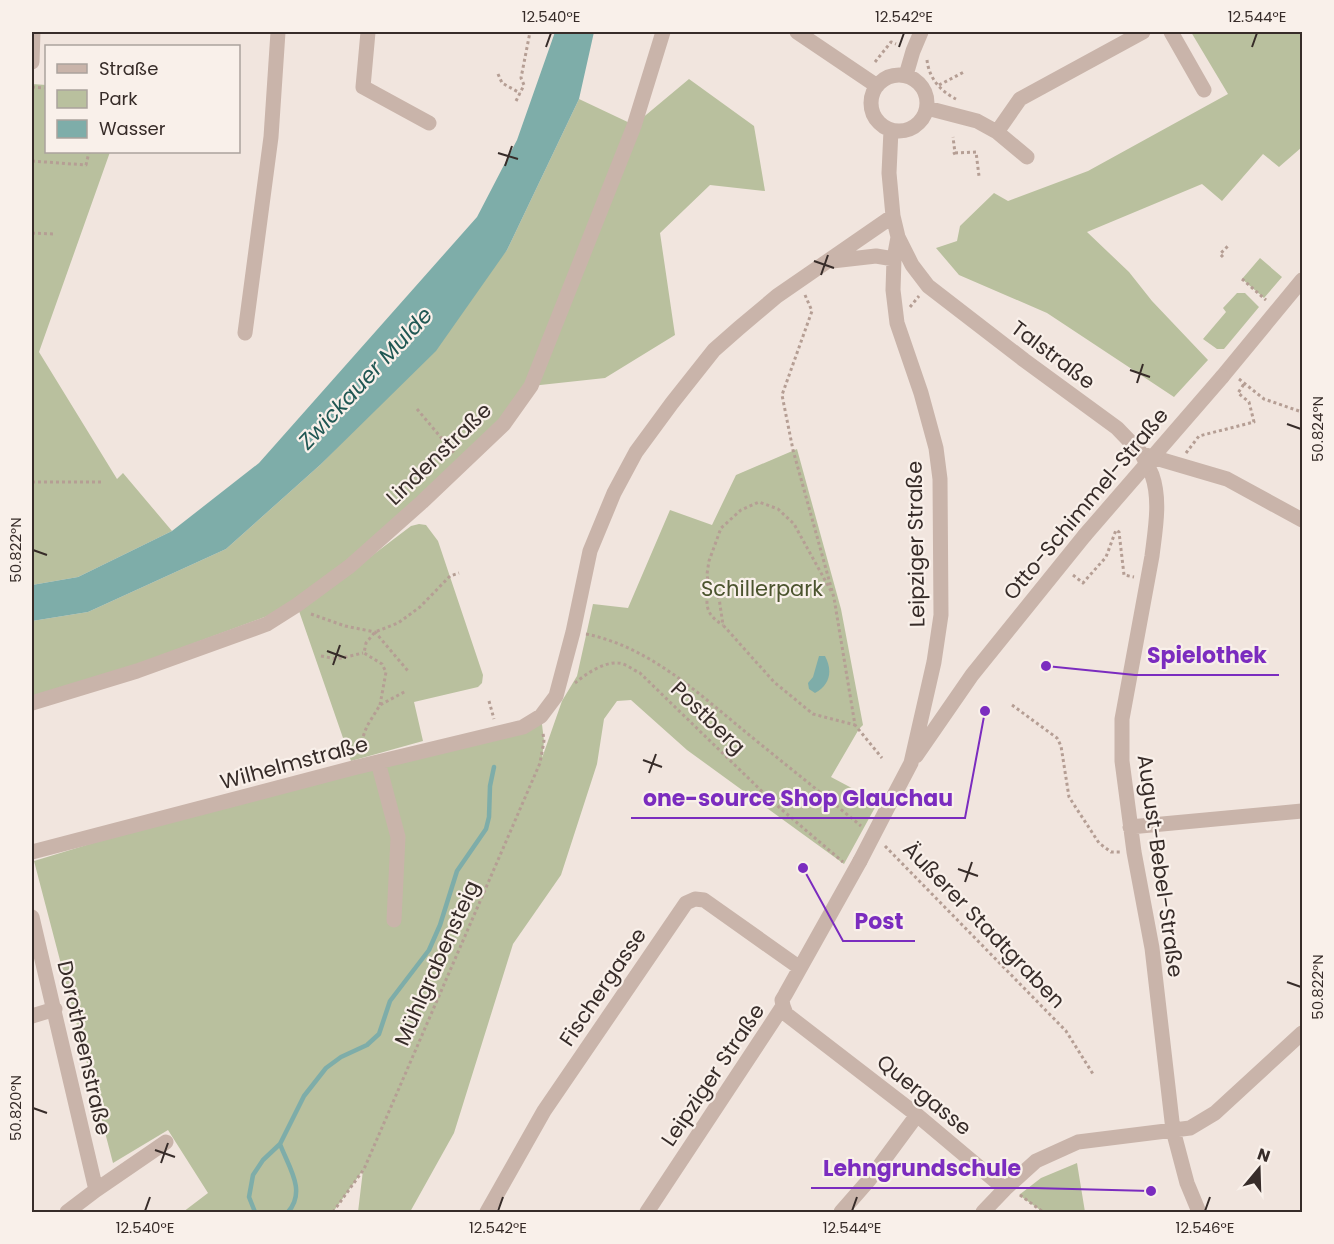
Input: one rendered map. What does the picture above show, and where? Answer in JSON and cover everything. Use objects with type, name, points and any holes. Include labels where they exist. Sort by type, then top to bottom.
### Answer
[{"type":"street","points":[[32,62],[33,32]]},
{"type":"street","points":[[245,333],[271,137],[278,32]]},
{"type":"street","points":[[368,32],[363,87],[429,123]]},
{"type":"street","name":"Lindenstraße","points":[[32,703],[137,671],[267,624],[350,566],[504,424],[531,386],[634,126],[663,32]]},
{"type":"street","points":[[797,32],[877,86]]},
{"type":"street","points":[[906,75],[921,32]]},
{"type":"street","points":[[997,132],[1020,99],[1143,32]]},
{"type":"street","points":[[1171,32],[1204,90]]},
{"type":"street","points":[[906,75],[921,84],[928,100],[924,117],[918,125],[900,132],[883,126],[872,112],[872,93],[890,76],[906,75]]},
{"type":"street","points":[[927,108],[977,121],[997,132],[1027,157]]},
{"type":"street","name":"Talstraße","points":[[891,130],[889,173],[893,216],[898,237],[912,265],[928,286],[1117,428],[1142,454]]},
{"type":"street","points":[[556,696],[573,632],[590,551],[614,493],[636,452],[714,350],[777,296],[893,216]]},
{"type":"street","name":"Leipziger Straße","points":[[647,1212],[783,1006],[783,1000],[857,867],[911,763],[934,662],[941,615],[940,479],[936,448],[921,393],[897,322],[893,290],[894,260],[898,237]]},
{"type":"street","points":[[826,262],[876,256],[894,260]]},
{"type":"street","name":"Otto-Schimmel-Straße","points":[[911,763],[972,675],[1085,535],[1302,280]]},
{"type":"street","points":[[1142,454],[1227,479],[1302,520]]},
{"type":"street","name":"August-Bebel-Straße","points":[[1142,454],[1153,478],[1156,507],[1152,556],[1122,718],[1122,761],[1134,852],[1152,948],[1173,1130],[1187,1183],[1200,1212]]},
{"type":"street","name":"Wilhelmstraße","points":[[32,852],[360,766],[523,728],[541,716],[556,696]]},
{"type":"street","points":[[378,762],[398,837],[394,920]]},
{"type":"street","points":[[1130,827],[1302,812]]},
{"type":"street","name":"Fischergasse","points":[[487,1212],[544,1111],[686,903],[695,899],[704,900],[800,968]]},
{"type":"street","name":"Dorotheenstraße","points":[[32,916],[96,1190]]},
{"type":"street","name":"Quergasse","points":[[783,1006],[786,1014],[917,1115],[1005,1189]]},
{"type":"street","points":[[32,1016],[55,1009]]},
{"type":"street","points":[[983,1212],[1036,1161],[1078,1142],[1190,1128],[1215,1113],[1302,1033]]},
{"type":"street","points":[[841,1212],[869,1180],[917,1115]]},
{"type":"street","points":[[67,1212],[166,1142]]},
{"type":"path","points":[[516,101],[524,85],[521,78],[530,32]]},
{"type":"path","points":[[875,62],[891,42],[896,44]]},
{"type":"path","points":[[927,56],[928,71],[938,86],[960,100]]},
{"type":"path","points":[[938,86],[964,72]]},
{"type":"path","points":[[498,74],[502,83],[520,93]]},
{"type":"path","points":[[953,136],[954,153],[976,152],[979,176]]},
{"type":"path","points":[[32,161],[86,165],[89,153]]},
{"type":"path","points":[[32,232],[55,234]]},
{"type":"path","points":[[1223,258],[1220,254],[1228,246]]},
{"type":"path","points":[[1242,279],[1277,309]]},
{"type":"path","points":[[799,282],[812,310],[782,395],[793,450],[834,598],[855,725],[882,758]]},
{"type":"path","points":[[897,322],[928,286]]},
{"type":"path","points":[[1225,373],[1264,399],[1302,412]]},
{"type":"path","points":[[1177,463],[1199,436],[1254,422],[1249,402],[1238,393],[1244,384]]},
{"type":"path","points":[[417,409],[463,463]]},
{"type":"path","points":[[32,482],[104,482]]},
{"type":"path","points":[[834,598],[794,524],[778,509],[759,502],[741,510],[721,528],[709,561],[707,574],[709,589],[705,602],[711,618],[723,625],[774,682],[813,714],[855,725]]},
{"type":"path","points":[[1087,580],[1106,556],[1116,530],[1119,532],[1124,575],[1136,578]]},
{"type":"path","points":[[364,653],[366,643],[375,632],[398,623],[420,606],[450,576],[459,573]]},
{"type":"path","points":[[709,589],[719,598],[723,625]]},
{"type":"path","points":[[300,603],[312,615],[345,626],[375,632],[408,671]]},
{"type":"path","points":[[573,632],[607,639],[651,658],[710,702],[865,829]]},
{"type":"path","points":[[321,656],[338,659],[364,653],[382,664],[386,672],[380,705],[367,726],[357,751],[360,766]]},
{"type":"path","name":"Postberg","points":[[556,696],[605,665],[620,663],[640,673],[774,803],[857,867]]},
{"type":"path","points":[[380,705],[406,691]]},
{"type":"path","points":[[1012,705],[1057,738],[1061,746],[1069,797],[1099,843],[1111,852],[1134,852]]},
{"type":"path","name":"Mühlgrabensteig","points":[[333,1212],[364,1169],[540,763],[544,741],[541,716]]},
{"type":"path","name":"Äußerer Stadtgraben","points":[[884,844],[1066,1031],[1093,1074]]},
{"type":"path","points":[[1005,1189],[1019,1195],[1043,1212]]},
{"type":"green space","points":[[1191,32],[1302,32],[1302,147],[1279,167],[1263,154],[1222,201],[1202,184],[1087,232],[1129,272],[1152,301],[1208,360],[1174,397],[1047,313],[959,275],[936,248],[957,241],[960,226],[994,193],[1008,201],[1088,171],[1228,94]]},
{"type":"green space","points":[[689,79],[754,126],[765,191],[710,185],[660,233],[675,335],[605,378],[531,386],[504,424],[297,605],[32,703],[32,621],[88,612],[226,549],[320,465],[361,423],[507,250],[579,99],[634,125]]},
{"type":"green space","points":[[32,84],[45,85],[45,153],[110,153],[39,352],[117,479],[123,473],[172,531],[78,577],[32,585]]},
{"type":"green space","points":[[1260,258],[1282,277],[1264,298],[1242,279]]},
{"type":"green space","points":[[1237,293],[1245,293],[1259,307],[1224,349],[1217,349],[1203,339],[1226,312],[1223,308]]},
{"type":"green space","name":"Schillerpark","points":[[797,449],[841,609],[863,725],[831,777],[878,802],[844,864],[687,750],[631,700],[617,701],[604,719],[597,764],[561,875],[513,944],[454,1133],[410,1212],[358,1212],[363,1170],[333,1212],[183,1212],[208,1193],[168,1130],[113,1163],[34,861],[231,801],[541,716],[544,741],[542,758],[562,701],[577,676],[593,604],[628,608],[670,510],[712,525],[736,475]]},
{"type":"green space","points":[[426,525],[438,541],[483,675],[482,683],[478,687],[414,702],[423,741],[351,761],[299,611],[411,526]]},
{"type":"green space","points":[[1077,1163],[1085,1212],[1043,1212],[1019,1195],[1041,1178]]},
{"type":"water","name":"Zwickauer Mulde","points":[[555,32],[594,32],[579,99],[507,250],[436,351],[320,465],[226,549],[88,612],[32,621],[32,585],[78,577],[172,531],[259,463],[477,217],[517,140]]},
{"type":"water","points":[[819,656],[825,656],[829,667],[829,677],[824,686],[815,693],[809,689],[808,683],[813,677]]},
{"type":"waterway","points":[[255,1212],[249,1197],[253,1175],[263,1160],[280,1144],[304,1096],[326,1068],[341,1057],[367,1045],[379,1034],[390,1001],[429,950],[440,925],[457,871],[486,829],[494,767]]},
{"type":"waterway","points":[[280,1144],[296,1187],[296,1196],[288,1212]]},
{"type":"place","name":"Spielothek","points":[[1046,666]]},
{"type":"place","name":"one-source Shop Glauchau","points":[[985,711]]},
{"type":"place","name":"Post","points":[[803,868]]},
{"type":"place","name":"Lehngrundschule","points":[[1151,1191]]}]
